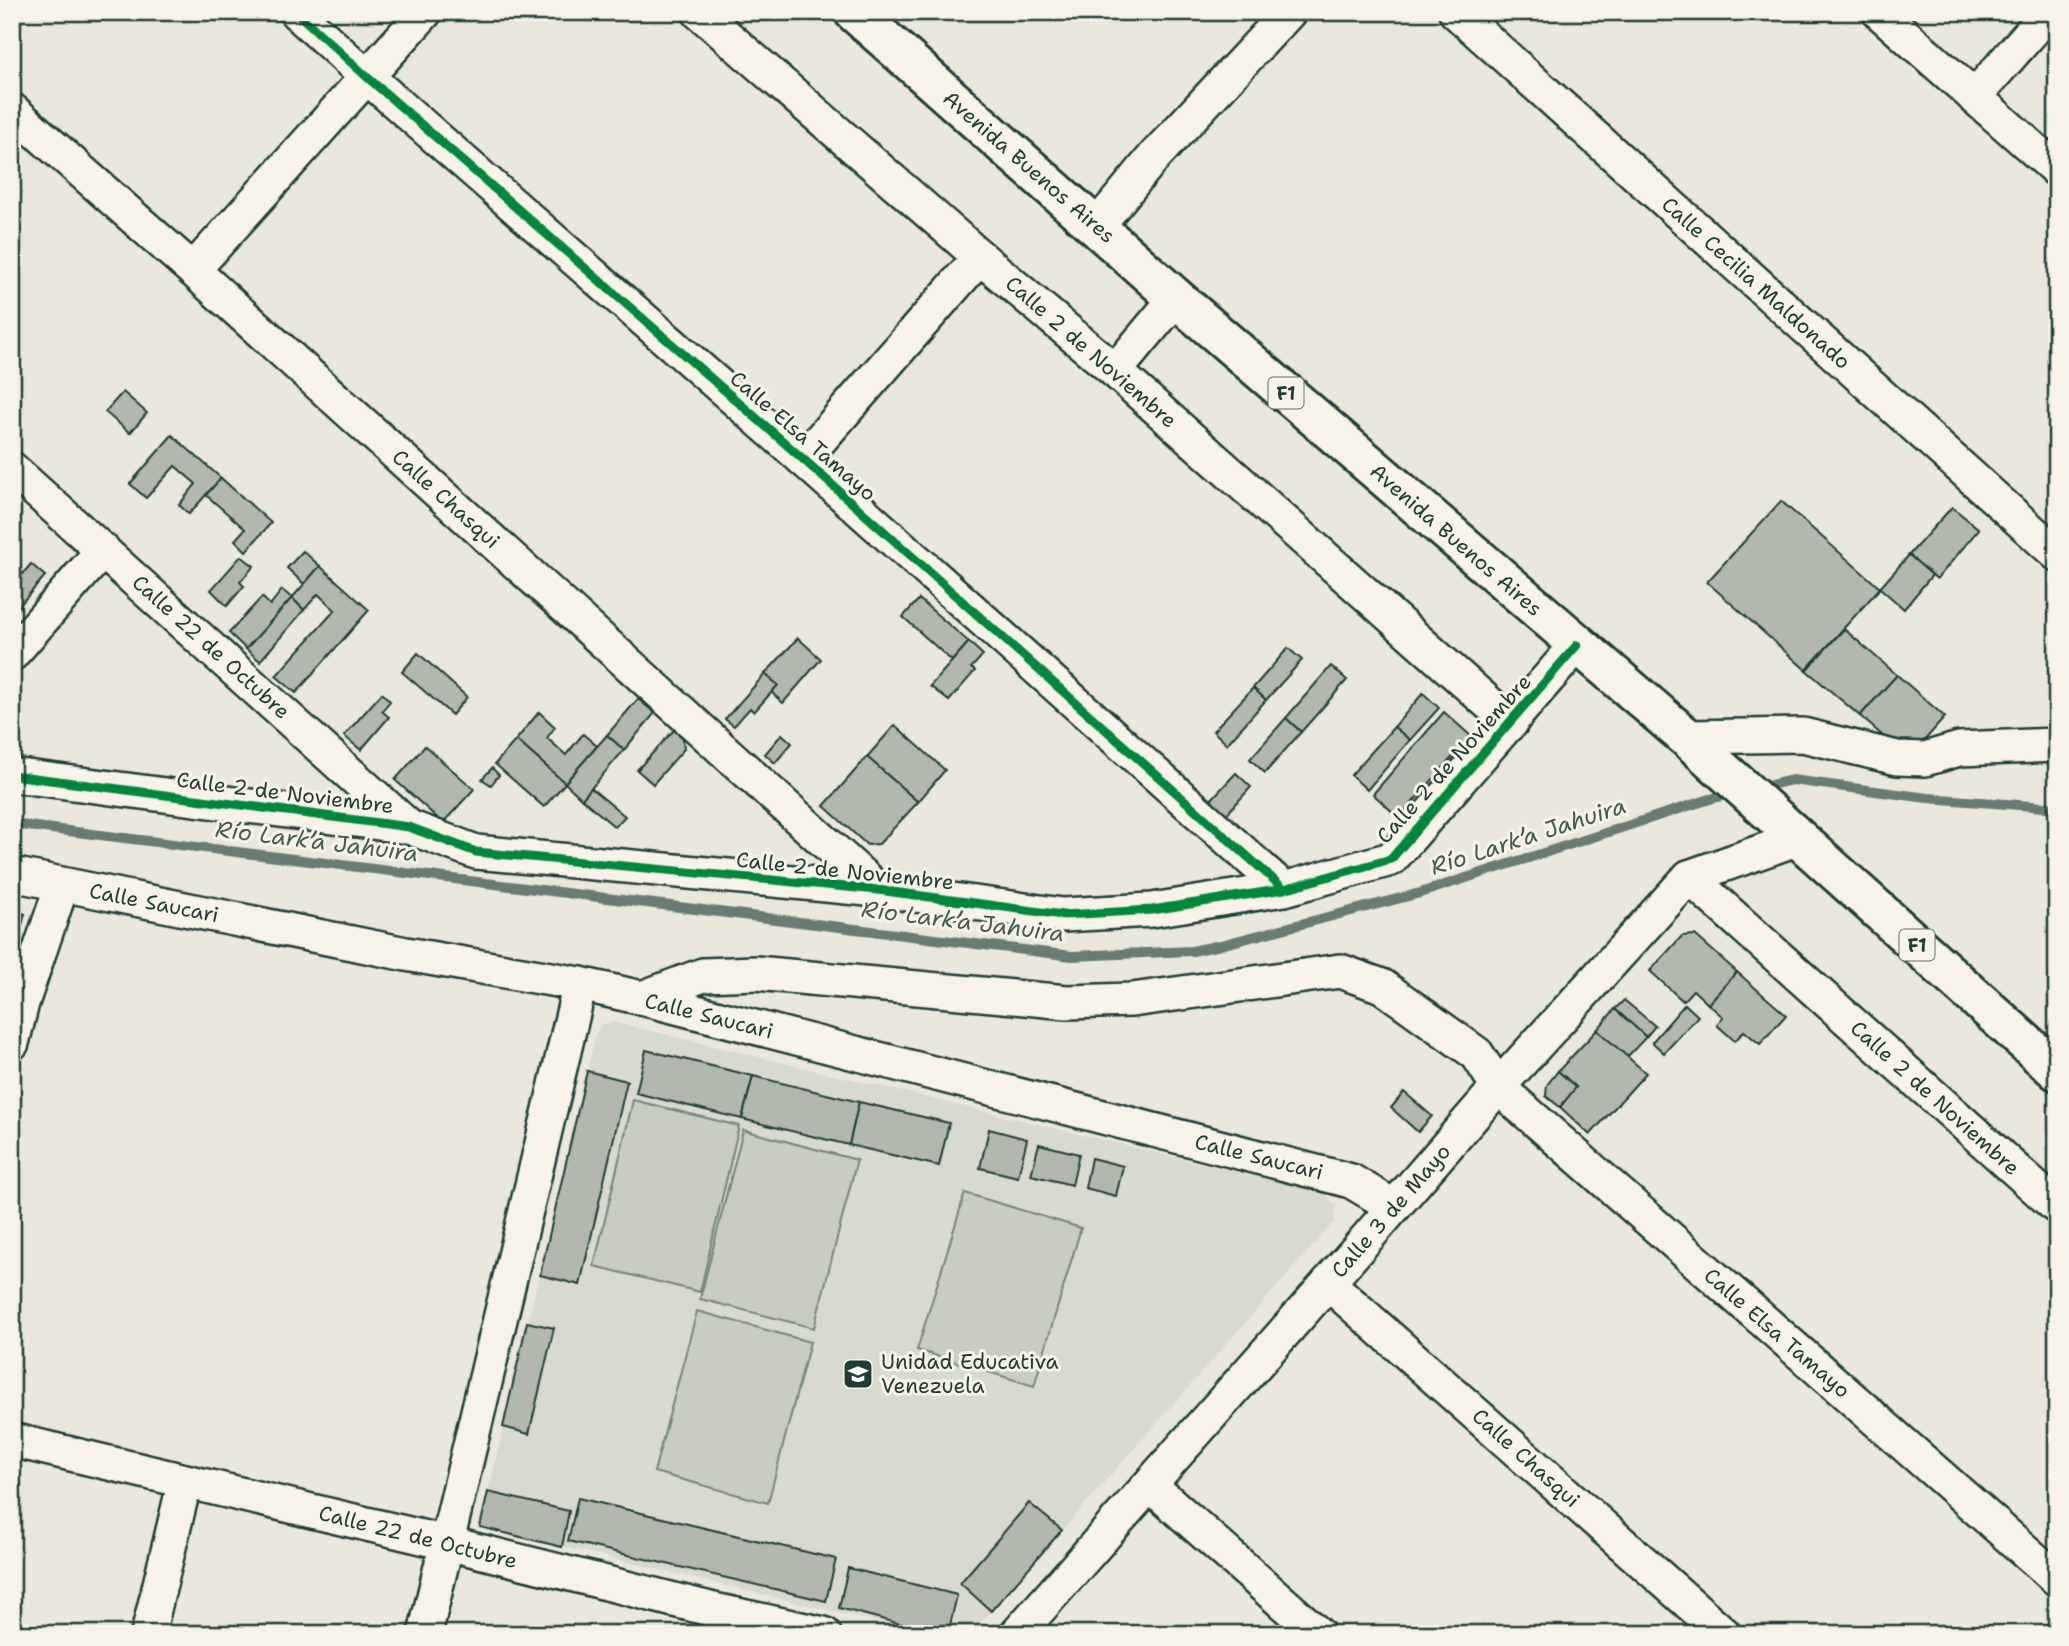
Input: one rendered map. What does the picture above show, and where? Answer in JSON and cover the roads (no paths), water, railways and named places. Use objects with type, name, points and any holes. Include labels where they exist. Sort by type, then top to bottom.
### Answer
[{"type":"highway","name":"Avenida Buenos Aires","points":[[853,12],[1176,298],[1686,737],[2057,1071]]},
{"type":"street","name":"Calle Elsa Tamayo","points":[[296,12],[803,459],[1284,889]]},
{"type":"street","points":[[193,270],[425,12]]},
{"type":"street","name":"Calle 2 de Noviembre","points":[[699,12],[1115,371],[1511,723]]},
{"type":"street","points":[[1097,226],[1154,158],[1289,12]]},
{"type":"street","name":"Calle Cecilia Maldonado","points":[[1456,12],[2057,554]]},
{"type":"street","points":[[1879,12],[2057,170]]},
{"type":"street","points":[[1973,97],[2049,12]]},
{"type":"street","name":"Calle Chasqui","points":[[12,110],[193,270],[878,890]]},
{"type":"street","points":[[803,459],[980,257]]},
{"type":"street","points":[[1115,371],[1176,298]]},
{"type":"street","name":"Calle 22 de Octubre","points":[[12,468],[409,827]]},
{"type":"street","points":[[12,654],[103,550]]},
{"type":"street","name":"Calle 2 de Noviembre","points":[[12,775],[409,827],[476,852],[878,890],[1063,915],[1152,910],[1284,889],[1391,859],[1577,645]]},
{"type":"street","points":[[1686,737],[1803,735],[1897,758],[1925,759],[1959,749],[2057,745]]},
{"type":"street","name":"Calle 3 de Mayo","points":[[1017,1634],[1498,1087],[1689,877],[1788,828]]},
{"type":"street","name":"Calle Saucari","points":[[12,874],[406,954],[580,984],[642,998],[1351,1181],[1393,1206]]},
{"type":"street","name":"Calle 2 de Noviembre","points":[[1689,877],[2057,1207]]},
{"type":"street","points":[[12,1043],[17,1001],[62,885]]},
{"type":"street","name":"Calle Elsa Tamayo","points":[[642,998],[704,975],[756,973],[1068,1002],[1132,1000],[1340,971],[1382,986],[1477,1054],[1498,1087],[2057,1579]]},
{"type":"street","points":[[425,1634],[580,984]]},
{"type":"street","name":"Calle Chasqui","points":[[1328,1283],[1724,1634]]},
{"type":"street","name":"Calle 22 de Octubre","points":[[12,1440],[447,1543],[707,1621],[824,1634]]},
{"type":"street","points":[[148,1634],[185,1481]]},
{"type":"street","points":[[1150,1485],[1318,1634]]},
{"type":"waterway","name":"Río Lark’a Jahuira","points":[[1754,789],[1792,780],[1928,798],[2057,808]]},
{"type":"waterway","name":"Río Lark’a Jahuira","points":[[12,824],[1072,956],[1192,951],[1221,945],[1420,893],[1735,793]]},
{"type":"place","name":"Unidad Educativa Venezuela","points":[[858,1374]]}]
